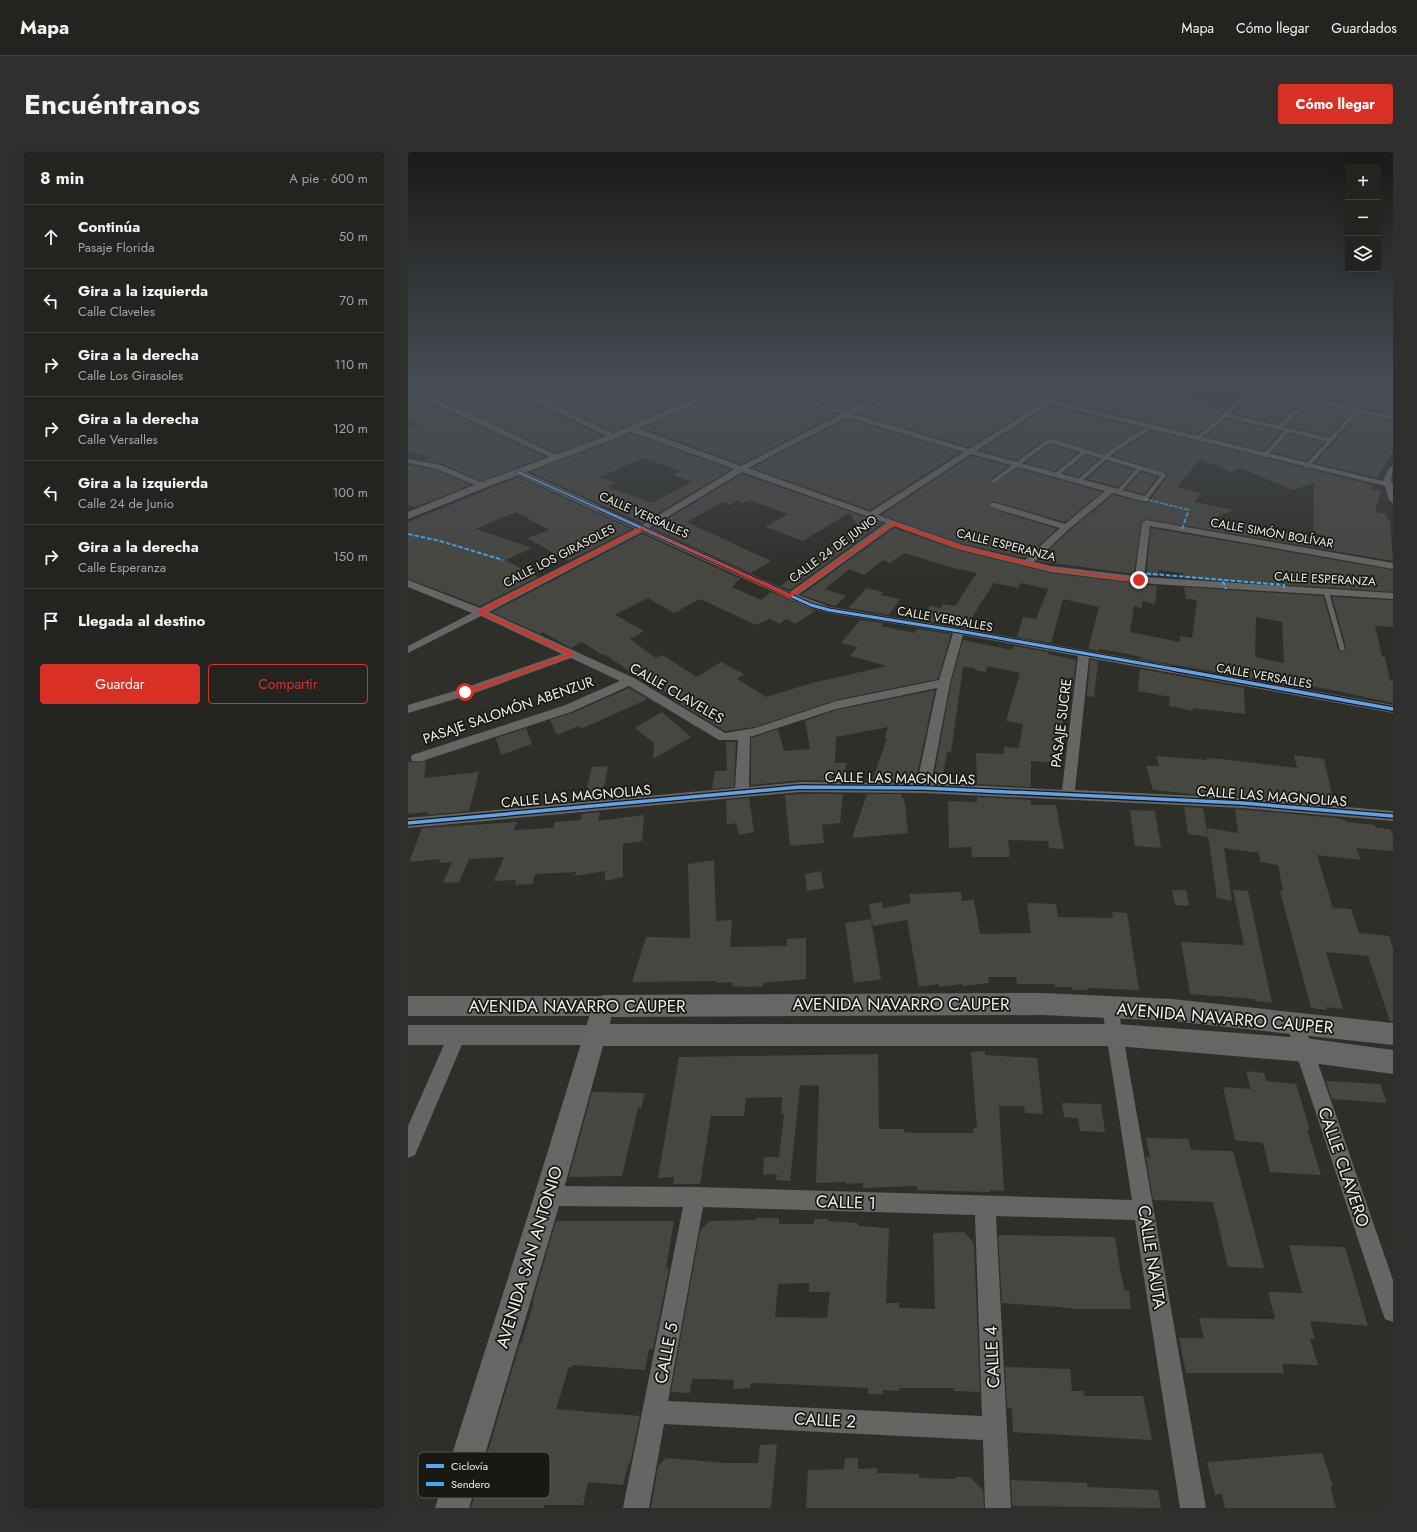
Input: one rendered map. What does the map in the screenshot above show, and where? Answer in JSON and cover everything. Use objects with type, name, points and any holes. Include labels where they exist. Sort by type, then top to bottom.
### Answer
[{"type":"main road","name":"AVENIDA NAVARRO CAUPER","points":[[603,1006],[1043,1004],[1172,1010],[1393,1034]]},
{"type":"main road","name":"AVENIDA SAN ANTONIO","points":[[469,1452],[548,1196],[603,1006]]},
{"type":"main road","points":[[595,1035],[1116,1035],[1305,1050],[1393,1062]]},
{"type":"main road","name":"AVENIDA SAN ANTONIO","points":[[452,1508],[455,1498]]},
{"type":"street","points":[[542,450],[557,457]]},
{"type":"street","points":[[408,516],[483,485],[575,450]]},
{"type":"street","name":"CALLE ESPERANZA","points":[[690,450],[871,515],[892,524],[960,547],[1051,569],[1139,580],[1393,596]]},
{"type":"street","name":"CALLE LOS GIRASOLES","points":[[408,650],[643,528],[741,469],[777,450]]},
{"type":"street","points":[[965,450],[1145,499]]},
{"type":"street","points":[[871,515],[974,450]]},
{"type":"street","points":[[1246,450],[1390,486]]},
{"type":"street","points":[[408,461],[438,467],[483,485]]},
{"type":"street","points":[[1393,468],[1387,480],[1393,500]]},
{"type":"street","name":"CALLE VERSALLES","points":[[518,472],[790,596],[811,605],[829,610],[959,631],[1393,709]]},
{"type":"street","points":[[1027,563],[1066,527],[1115,491]]},
{"type":"street","points":[[993,505],[1066,527]]},
{"type":"street","name":"CALLE SIMÓN BOLÍVAR","points":[[1139,580],[1146,523],[1393,566]]},
{"type":"street","name":"CALLE 24 DE JUNIO","points":[[790,596],[892,524]]},
{"type":"street","name":"CALLE CLAVELES","points":[[408,583],[480,612],[630,681],[723,737],[731,738],[821,709],[895,691],[944,683]]},
{"type":"street","points":[[923,788],[944,683],[959,631]]},
{"type":"street","points":[[408,709],[465,692],[572,654]]},
{"type":"street","name":"PASAJE SUCRE","points":[[1068,795],[1084,654]]},
{"type":"street","name":"PASAJE SALOMÓN ABENZUR","points":[[417,758],[567,708],[630,681]]},
{"type":"street","points":[[742,792],[744,734]]},
{"type":"street","name":"CALLE LAS MAGNOLIAS","points":[[408,823],[800,787],[923,788],[1242,803],[1393,816]]},
{"type":"street","name":"AVENIDA NAVARRO CAUPER","points":[[408,1006],[603,1006]]},
{"type":"street","name":"CALLE NAUTA","points":[[1110,1007],[1116,1035],[1193,1508]]},
{"type":"street","name":"CALLE CLAVERO","points":[[1295,1023],[1393,1311]]},
{"type":"street","points":[[408,1035],[595,1035]]},
{"type":"street","points":[[408,1148],[457,1035]]},
{"type":"street","name":"CALLE 1","points":[[548,1196],[695,1197],[1144,1210]]},
{"type":"street","name":"CALLE 5","points":[[636,1508],[695,1197]]},
{"type":"street","name":"CALLE 4","points":[[985,1206],[998,1508]]},
{"type":"street","name":"CALLE 2","points":[[655,1412],[995,1429]]},
{"type":"lane","points":[[994,481],[1035,450]]},
{"type":"lane","points":[[1077,450],[1164,475],[1145,499]]},
{"type":"lane","points":[[1079,481],[1103,457],[1112,450]]},
{"type":"lane","points":[[1265,455],[1269,450]]},
{"type":"lane","points":[[1306,466],[1320,450]]},
{"type":"lane","points":[[1056,475],[1084,452]]},
{"type":"lane","points":[[1115,491],[1140,468]]},
{"type":"lane","points":[[1326,591],[1342,648]]},
{"type":"building","points":[[531,450],[545,457],[481,481],[442,464],[424,460],[431,458],[408,451]]},
{"type":"building","points":[[550,450],[563,450],[556,453]]},
{"type":"building","points":[[588,450],[678,450],[732,469],[642,523],[530,472]],"holes":[[[644,458],[680,471],[673,475],[692,482],[652,503],[607,487],[616,483],[600,477]]]},
{"type":"building","points":[[703,450],[767,450],[741,464]]},
{"type":"building","points":[[786,450],[954,450],[960,452],[870,510],[752,468]]},
{"type":"building","points":[[981,450],[1029,450],[1016,460]]},
{"type":"building","points":[[1042,450],[1069,450],[1078,453],[1056,471],[1025,463]]},
{"type":"building","points":[[1092,450],[1110,450],[1105,454]]},
{"type":"building","points":[[1122,450],[1233,450],[1373,485],[1370,489],[1381,491],[1375,512],[1386,514],[1388,521],[1390,521],[1393,561],[1146,519],[1141,523],[1134,574],[1037,561],[1070,530],[1113,495],[1145,503],[1150,500],[1167,477],[1167,473],[1113,456]],"holes":[[[1200,459],[1231,472],[1240,468],[1293,490],[1314,483],[1313,531],[1331,541],[1217,517],[1233,510],[1194,502],[1201,493],[1177,487]]]},
{"type":"building","points":[[1274,450],[1317,450],[1307,461],[1272,452]]},
{"type":"building","points":[[1326,450],[1393,450],[1377,478],[1315,463]]},
{"type":"building","points":[[1086,455],[1099,459],[1078,477],[1064,473]]},
{"type":"building","points":[[971,456],[1009,466],[992,478],[991,482],[993,484],[1017,468],[1102,492],[1065,522],[996,502],[989,502],[990,508],[1057,529],[1025,558],[963,544],[881,515]]},
{"type":"building","points":[[1107,461],[1134,470],[1118,487],[1087,479]]},
{"type":"building","points":[[411,465],[436,470],[471,485],[415,507],[408,505],[408,466]]},
{"type":"building","points":[[1141,472],[1158,477],[1144,494],[1125,489]]},
{"type":"building","points":[[742,474],[883,523],[790,590],[780,586],[859,527],[849,513],[803,541],[765,527],[788,514],[749,500],[743,503],[737,501],[730,505],[723,502],[687,522],[771,561],[751,573],[652,528]]},
{"type":"building","points":[[518,477],[632,529],[568,561],[527,538],[549,530],[516,512],[476,529],[532,548],[505,560],[538,577],[480,606],[408,579],[408,522]]},
{"type":"building","points":[[894,528],[957,550],[1051,573],[1157,586],[1155,604],[1143,601],[1141,608],[1134,606],[1130,632],[1180,642],[1180,636],[1192,638],[1197,600],[1186,599],[1184,587],[1323,596],[1338,649],[1341,652],[1345,650],[1346,647],[1332,597],[1393,600],[1393,627],[1375,626],[1382,656],[1385,657],[1390,680],[1393,681],[1393,703],[1327,689],[1302,685],[1302,687],[1141,659],[1141,657],[1128,654],[1099,649],[1099,651],[1088,649],[1099,607],[1063,599],[1051,643],[1017,637],[1023,617],[1036,619],[1048,589],[1021,583],[1018,588],[994,583],[965,628],[921,620],[930,606],[941,608],[943,604],[955,606],[977,573],[953,568],[905,553],[890,563],[883,560],[864,575],[849,569],[825,589],[846,596],[835,606],[801,595]],"holes":[[[1256,617],[1282,622],[1284,663],[1255,657]]]},
{"type":"building","points":[[1151,528],[1393,570],[1393,592],[1184,578],[1183,573],[1159,570],[1158,576],[1146,576]]},
{"type":"building","points":[[642,534],[741,579],[734,583],[736,584],[732,587],[761,600],[771,592],[815,611],[795,624],[786,619],[780,624],[769,619],[756,625],[700,599],[674,613],[648,598],[615,615],[644,631],[630,639],[656,658],[662,655],[697,677],[721,662],[744,674],[737,679],[766,697],[812,683],[887,666],[850,656],[857,647],[841,643],[860,620],[883,623],[881,626],[914,633],[917,629],[951,634],[938,679],[836,700],[755,727],[725,731],[674,700],[669,690],[662,693],[604,654],[602,655],[582,642],[571,648],[542,632],[540,634],[492,612]]},
{"type":"building","points":[[867,588],[883,592],[880,595],[900,599],[889,615],[848,608]]},
{"type":"building","points":[[963,640],[1012,650],[1014,646],[1048,652],[1048,654],[1076,660],[1072,693],[1069,693],[1054,763],[1031,761],[1031,787],[977,784],[976,753],[1004,754],[1004,747],[1019,748],[1023,724],[1006,721],[1020,673],[988,666],[986,672],[975,670],[975,668],[963,667],[951,752],[947,752],[942,782],[933,782],[951,683]]},
{"type":"building","points":[[1090,660],[1098,661],[1094,697],[1087,696]]},
{"type":"building","points":[[1140,669],[1244,688],[1245,714],[1193,708],[1193,711],[1169,706],[1170,697],[1138,691]]},
{"type":"building","points":[[629,688],[648,699],[581,729],[579,726],[557,735],[550,720],[572,713]]},
{"type":"building","points":[[935,690],[916,780],[872,781],[887,738],[885,738],[888,727],[836,737],[835,763],[846,763],[844,781],[800,780],[751,785],[751,738],[778,729],[784,751],[810,749],[805,721],[836,710]]},
{"type":"building","points":[[662,712],[691,737],[653,759],[654,743],[635,728]]},
{"type":"building","points":[[526,728],[532,744],[501,755],[496,738]]},
{"type":"building","points":[[726,742],[736,742],[734,787],[712,789],[715,771],[727,771]]},
{"type":"building","points":[[1294,755],[1324,759],[1334,804],[1201,793],[1201,795],[1153,790],[1146,766],[1159,766],[1156,756],[1207,760],[1206,758],[1221,759],[1297,768]]},
{"type":"building","points":[[426,761],[424,778],[479,772],[469,811],[427,815],[428,812],[408,814],[408,762]]},
{"type":"building","points":[[608,766],[602,799],[584,800],[592,767]]},
{"type":"building","points":[[843,794],[840,823],[822,825],[824,843],[790,846],[785,795]]},
{"type":"building","points":[[867,794],[901,794],[905,803],[908,833],[852,838]]},
{"type":"building","points":[[977,797],[1031,800],[1031,805],[1056,805],[1064,849],[1049,848],[1048,841],[1008,840],[1010,857],[972,857],[971,847],[949,848],[948,801],[977,802]]},
{"type":"building","points":[[749,798],[754,832],[739,835],[736,823],[727,825],[726,800]]},
{"type":"building","points":[[1184,807],[1203,808],[1208,837],[1188,834]]},
{"type":"building","points":[[1235,809],[1337,818],[1345,820],[1346,822],[1374,825],[1376,828],[1390,829],[1393,835],[1393,851],[1356,848],[1361,860],[1317,855],[1333,908],[1351,909],[1359,933],[1389,936],[1393,948],[1393,1021],[1390,1021],[1368,956],[1326,952],[1343,1009],[1326,1007],[1327,1010],[1311,1008],[1280,891],[1283,891],[1278,865],[1260,862],[1259,853],[1224,848],[1232,901],[1217,898],[1207,828],[1238,833]]},
{"type":"building","points":[[1130,810],[1155,811],[1161,848],[1135,846]]},
{"type":"building","points":[[600,812],[598,821],[644,815],[642,841],[623,844],[623,877],[605,881],[605,871],[575,876],[576,872],[535,874],[532,884],[515,885],[516,880],[494,881],[504,857],[469,859],[459,882],[443,883],[452,862],[439,863],[441,859],[409,862],[422,828],[517,822],[514,830],[553,828],[555,822],[580,820],[582,814]]},
{"type":"building","points":[[714,860],[716,921],[732,920],[730,947],[787,946],[787,939],[806,938],[806,979],[763,983],[763,986],[748,987],[732,986],[733,982],[717,983],[717,981],[632,982],[646,937],[690,938],[688,864]]},
{"type":"building","points":[[821,871],[824,888],[807,891],[805,874]]},
{"type":"building","points":[[1172,890],[1186,890],[1189,906],[1175,905]]},
{"type":"building","points":[[1233,890],[1248,891],[1272,1003],[1255,1001],[1255,999],[1190,994],[1181,942],[1244,945]]},
{"type":"building","points":[[961,892],[962,901],[974,900],[980,934],[1031,933],[1027,903],[1056,904],[1058,917],[1113,918],[1112,912],[1127,913],[1139,990],[1088,988],[1088,990],[1072,990],[1072,987],[1055,987],[1054,984],[1017,984],[1016,977],[988,977],[989,983],[963,986],[962,984],[939,987],[939,984],[919,987],[907,920],[873,926],[869,904],[882,902],[883,908],[911,903],[909,894]]},
{"type":"building","points":[[871,919],[881,979],[854,983],[845,923]]},
{"type":"building","points":[[985,1051],[985,1055],[1037,1058],[1043,1114],[1025,1113],[1024,1106],[999,1106],[1004,1191],[917,1190],[917,1186],[863,1188],[863,1183],[816,1183],[819,1086],[800,1085],[790,1181],[776,1180],[777,1174],[763,1175],[764,1157],[779,1157],[784,1114],[781,1114],[782,1097],[746,1098],[744,1116],[711,1116],[700,1184],[673,1184],[674,1177],[658,1178],[679,1057],[878,1054],[879,1129],[904,1129],[904,1132],[915,1133],[973,1133],[973,1128],[977,1128],[971,1052]]},
{"type":"building","points":[[1246,1071],[1264,1073],[1266,1081],[1296,1084],[1310,1130],[1307,1130],[1321,1175],[1270,1172],[1263,1143],[1235,1140],[1223,1087],[1251,1089]]},
{"type":"building","points":[[1326,1081],[1380,1084],[1387,1103],[1332,1099]]},
{"type":"building","points":[[592,1092],[645,1093],[641,1108],[638,1108],[622,1176],[569,1176]]},
{"type":"building","points":[[1062,1103],[1101,1104],[1105,1132],[1080,1131],[1078,1118],[1064,1117]]},
{"type":"building","points":[[1146,1138],[1188,1139],[1191,1150],[1233,1151],[1264,1268],[1228,1267],[1213,1202],[1153,1200],[1146,1157],[1150,1157]]},
{"type":"building","points":[[756,1218],[779,1218],[779,1224],[814,1224],[814,1219],[827,1219],[827,1221],[858,1223],[858,1226],[889,1228],[886,1303],[899,1303],[899,1308],[935,1309],[933,1233],[964,1232],[974,1243],[980,1392],[954,1391],[954,1388],[899,1388],[899,1391],[883,1390],[883,1394],[868,1394],[868,1388],[751,1383],[750,1388],[733,1389],[734,1380],[692,1379],[690,1393],[671,1392],[700,1231],[709,1221],[756,1220]],"holes":[[[809,1283],[809,1292],[830,1292],[827,1318],[775,1317],[778,1284]]]},
{"type":"building","points":[[556,1221],[674,1221],[666,1268],[669,1268],[653,1349],[649,1349],[645,1370],[573,1365],[572,1367],[569,1367],[556,1409],[640,1416],[630,1463],[629,1462],[623,1485],[588,1482],[583,1505],[544,1505],[544,1508],[471,1508],[474,1498],[550,1498],[550,1452],[488,1452],[520,1343],[534,1303],[532,1303]]},
{"type":"building","points":[[998,1235],[1115,1237],[1120,1270],[1125,1291],[1129,1291],[1131,1309],[1072,1309],[1002,1303]]},
{"type":"building","points":[[1289,1245],[1345,1247],[1368,1326],[1310,1321],[1315,1339],[1310,1339],[1318,1365],[1282,1364],[1284,1373],[1186,1373],[1179,1338],[1204,1338],[1199,1318],[1275,1319],[1268,1292],[1302,1293]]},
{"type":"building","points":[[1005,1367],[1070,1369],[1072,1391],[1083,1391],[1084,1396],[1143,1396],[1152,1440],[1013,1432],[1012,1408],[1007,1408]]},
{"type":"building","points":[[777,1444],[771,1508],[651,1508],[658,1466],[666,1458],[726,1463],[758,1463],[760,1445]]},
{"type":"building","points":[[1322,1453],[1333,1486],[1330,1486],[1336,1508],[1225,1508],[1222,1494],[1215,1495],[1207,1462]]},
{"type":"building","points":[[845,1458],[858,1458],[858,1469],[877,1468],[877,1473],[919,1474],[919,1478],[956,1479],[956,1477],[970,1477],[983,1490],[984,1508],[806,1508],[808,1470],[844,1469]]},
{"type":"building","points":[[1011,1480],[1087,1483],[1087,1487],[1158,1490],[1161,1508],[1012,1506]]},
{"type":"marked path","points":[[1145,499],[1189,509],[1182,529]]},
{"type":"marked path","points":[[408,534],[440,541],[503,560]]},
{"type":"marked path","points":[[1140,573],[1284,585],[1285,589]]},
{"type":"marked path","points":[[1223,581],[1226,589]]},
{"type":"cycle path","points":[[518,472],[811,605],[829,610],[959,631],[1393,709]]},
{"type":"cycle path","points":[[408,823],[800,787],[923,788],[1242,803],[1393,816]]},
{"type":"route","points":[[465,692],[572,654],[480,612],[643,528],[790,596],[892,524],[960,547],[1051,569],[1113,578],[1139,580]]}]
